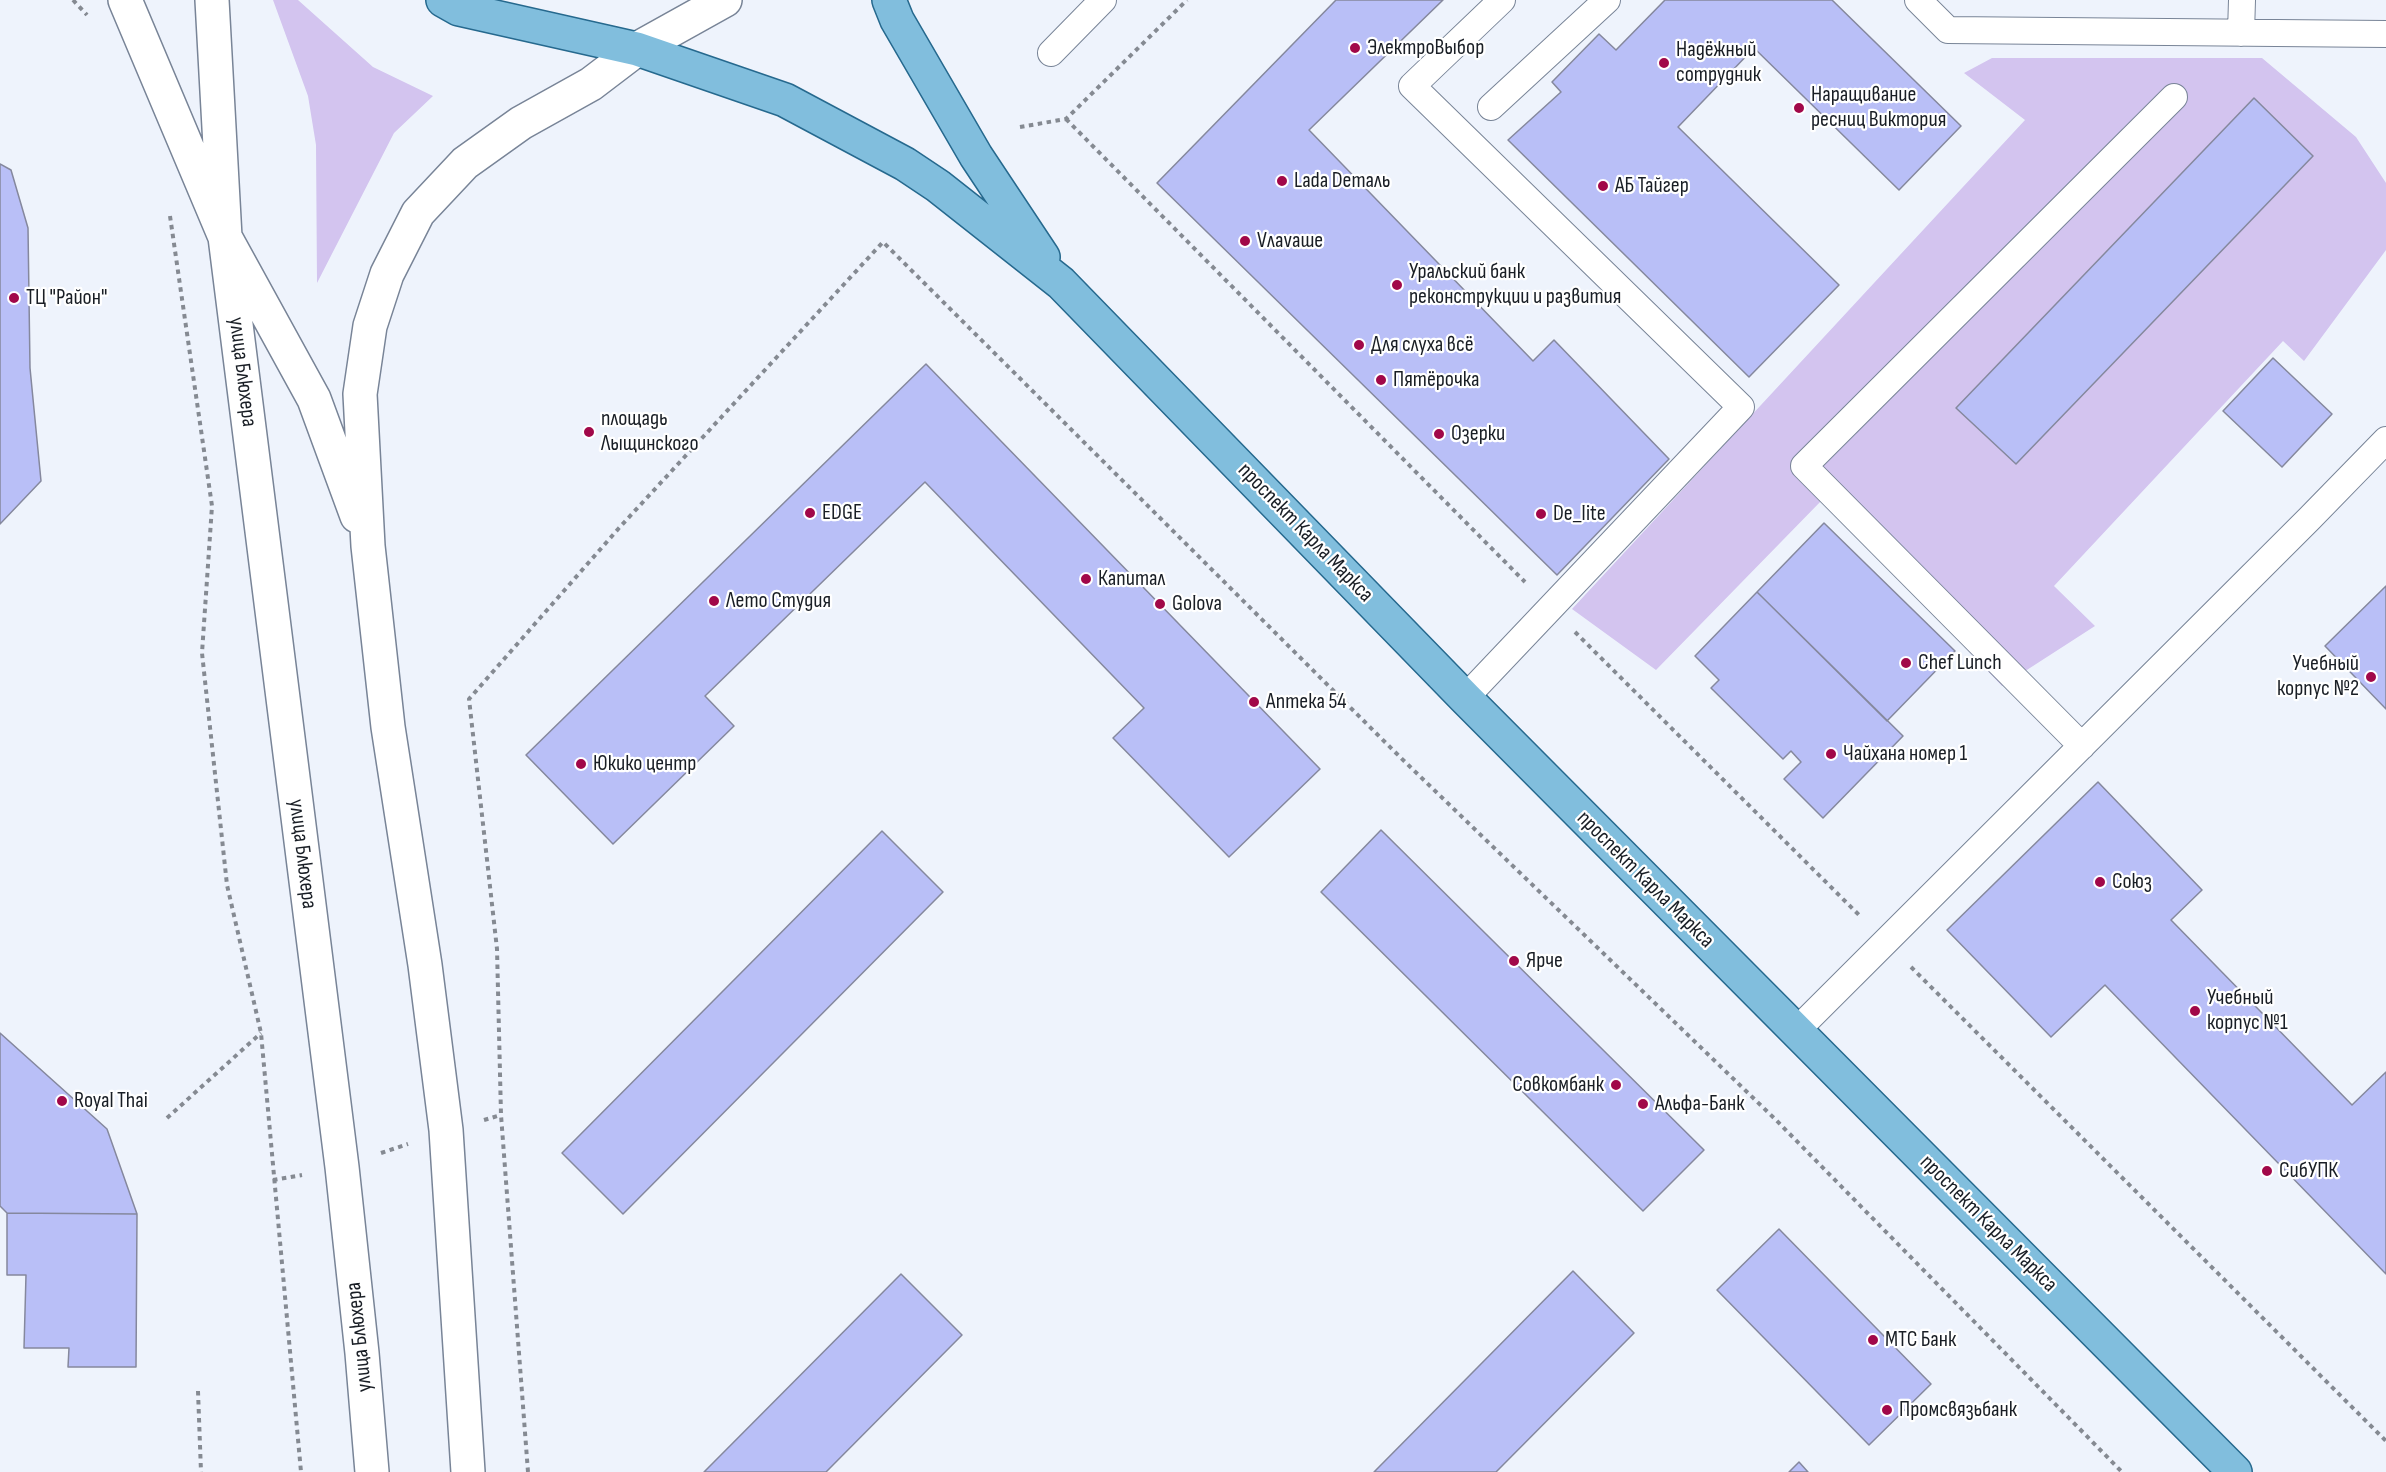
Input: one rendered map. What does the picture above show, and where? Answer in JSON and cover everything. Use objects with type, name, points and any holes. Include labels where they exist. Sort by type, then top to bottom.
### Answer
[{"type":"main road","points":[[125,0],[225,237],[314,399],[368,546]]},
{"type":"main road","points":[[212,0],[225,237]]},
{"type":"main road","points":[[443,0],[459,9],[638,49],[785,100],[904,164],[938,186],[1061,283]]},
{"type":"main road","points":[[468,1472],[446,1130],[425,965],[388,727],[368,546],[360,394],[370,327],[387,274],[418,213],[465,163],[521,123],[591,84],[638,49],[725,0]]},
{"type":"main road","points":[[889,0],[897,20],[976,156],[1061,283]]},
{"type":"main road","name":"улица Блюхера","points":[[225,237],[342,1167],[372,1472]]},
{"type":"main road","name":"проспект Карла Маркса","points":[[1061,283],[1465,698],[2235,1472]]},
{"type":"lane","points":[[1051,53],[1103,0]]},
{"type":"lane","points":[[1465,698],[1741,406],[1412,86],[1503,0]]},
{"type":"lane","points":[[1491,107],[1607,0]]},
{"type":"lane","points":[[1918,0],[1948,30],[2386,34]]},
{"type":"lane","points":[[2241,33],[2242,0]]},
{"type":"lane","points":[[2082,746],[1804,466],[2174,97]]},
{"type":"lane","points":[[1796,1031],[2386,440]]},
{"type":"path","points":[[73,0],[88,16]]},
{"type":"path","points":[[1020,128],[1066,119],[1187,0]]},
{"type":"path","points":[[1066,119],[1551,608],[2386,1441]]},
{"type":"path","points":[[169,206],[212,506],[202,653],[227,885],[261,1033],[301,1472]]},
{"type":"path","points":[[528,1472],[501,1115],[497,949],[469,699],[619,528],[883,242],[1400,757],[1776,1120],[2122,1472]]},
{"type":"path","points":[[167,1118],[261,1033]]},
{"type":"path","points":[[198,1391],[201,1472]]},
{"type":"shaded area","points":[[273,0],[298,0],[373,67],[433,96],[394,133],[317,283],[316,145],[308,96]]},
{"type":"shaded area","points":[[1992,58],[2262,58],[2356,137],[2386,183],[2386,250],[2304,361],[2283,341],[2054,586],[2095,626],[2002,686],[1823,499],[1656,670],[1572,609],[2025,120],[1964,73]]},
{"type":"building","points":[[1336,0],[1443,0],[1309,130],[1533,361],[1554,340],[1669,459],[1557,575],[1157,183]]},
{"type":"building","points":[[1665,0],[1832,0],[1961,126],[1899,190],[1754,48],[1678,127],[1839,285],[1749,377],[1508,140],[1561,92],[1552,82],[1599,34],[1616,50]]},
{"type":"building","points":[[2254,98],[2313,156],[2016,464],[1956,408]]},
{"type":"building","name":"ТЦ \"Район\"","points":[[0,164],[11,170],[28,228],[30,368],[41,481],[0,524]]},
{"type":"building","points":[[2273,358],[2332,414],[2282,467],[2223,411]]},
{"type":"building","points":[[926,364],[1320,769],[1229,857],[1113,738],[1144,708],[925,482],[705,696],[734,726],[613,844],[526,755]]},
{"type":"building","points":[[1824,523],[1955,651],[1887,721],[1757,592]]},
{"type":"building","name":"Учебный корпус №2","points":[[2386,586],[2386,709],[2325,646]]},
{"type":"building","points":[[1757,592],[1903,736],[1823,818],[1784,779],[1801,762],[1791,751],[1783,759],[1711,688],[1719,680],[1695,656]]},
{"type":"building","name":"Учебный корпус №1","points":[[2098,782],[2202,890],[2171,920],[2352,1105],[2386,1072],[2386,1274],[2105,985],[2051,1037],[1947,930]]},
{"type":"building","points":[[1381,830],[1704,1150],[1643,1211],[1321,892]]},
{"type":"building","points":[[882,831],[943,892],[623,1214],[562,1153]]},
{"type":"building","points":[[0,1033],[107,1129],[137,1214],[7,1213],[0,1206]]},
{"type":"building","points":[[7,1213],[137,1214],[136,1367],[68,1367],[69,1348],[24,1348],[26,1275],[7,1275]]},
{"type":"building","points":[[1779,1229],[1931,1384],[1869,1445],[1717,1290]]},
{"type":"building","points":[[1573,1271],[1634,1333],[1496,1472],[1374,1472]]},
{"type":"building","points":[[901,1274],[962,1335],[826,1472],[704,1472]]},
{"type":"building","points":[[1799,1462],[1808,1472],[1789,1472]]},
{"type":"place","name":"ЭлектроВыбор","points":[[1355,48]]},
{"type":"place","name":"Надёжный сотрудник","points":[[1664,63]]},
{"type":"place","name":"Наращивание ресниц Виктория","points":[[1799,108]]},
{"type":"place","name":"Lada Dеталь","points":[[1282,181]]},
{"type":"place","name":"АБ Тайгер","points":[[1603,186]]},
{"type":"place","name":"Vлаvаше","points":[[1245,241]]},
{"type":"place","name":"Уральский банк реконструкции и развития","points":[[1397,285]]},
{"type":"place","name":"ТЦ \"Район\"","points":[[14,298]]},
{"type":"place","name":"Для слуха всё","points":[[1359,345]]},
{"type":"place","name":"Пятёрочка","points":[[1381,380]]},
{"type":"place","name":"площадь Лыщинского","points":[[589,432]]},
{"type":"place","name":"Озерки","points":[[1439,434]]},
{"type":"place","name":"EDGE","points":[[810,513]]},
{"type":"place","name":"De_lite","points":[[1541,514]]},
{"type":"place","name":"Капитал","points":[[1086,579]]},
{"type":"place","name":"Лето Студия","points":[[714,601]]},
{"type":"place","name":"Golova","points":[[1160,604]]},
{"type":"place","name":"Chef Lunch","points":[[1906,663]]},
{"type":"place","name":"Учебный корпус №2","points":[[2371,677]]},
{"type":"place","name":"Аптека 54","points":[[1254,702]]},
{"type":"place","name":"Чайхана номер 1","points":[[1831,754]]},
{"type":"place","name":"Юкико центр","points":[[581,764]]},
{"type":"place","name":"Союз","points":[[2100,882]]},
{"type":"place","name":"Ярче","points":[[1514,961]]},
{"type":"place","name":"Учебный корпус №1","points":[[2195,1011]]},
{"type":"place","name":"Совкомбанк","points":[[1616,1085]]},
{"type":"place","name":"Royal Thai","points":[[62,1101]]},
{"type":"place","name":"Альфа-Банк","points":[[1643,1104]]},
{"type":"place","name":"СибУПК","points":[[2267,1171]]},
{"type":"place","name":"МТС Банк","points":[[1873,1340]]},
{"type":"place","name":"Промсвязьбанк","points":[[1887,1410]]}]
